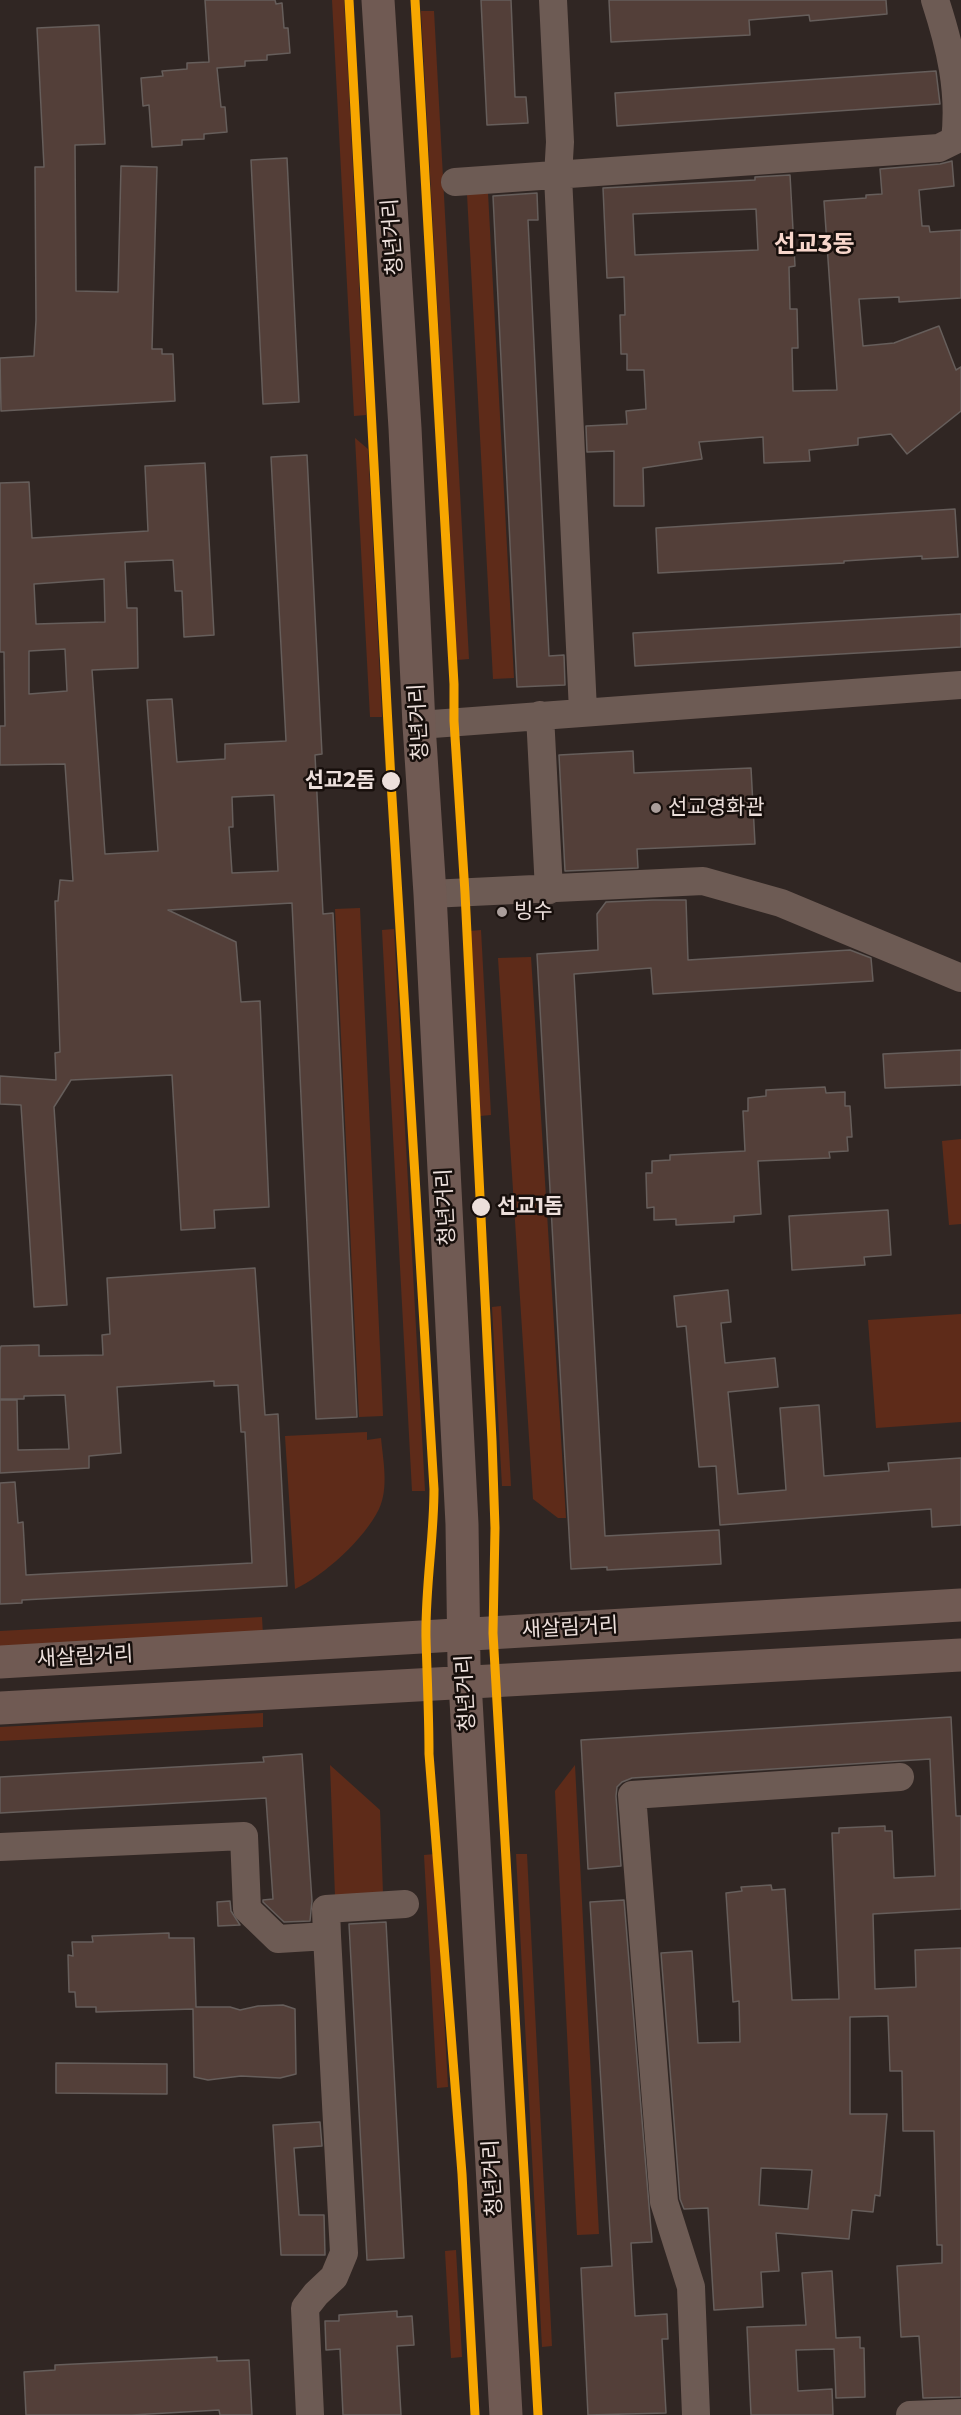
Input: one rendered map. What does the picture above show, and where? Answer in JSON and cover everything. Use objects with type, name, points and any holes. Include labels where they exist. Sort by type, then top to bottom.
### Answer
[{"type":"main road","name":"청년거리","points":[[378,0],[405,428],[418,724],[430,894],[462,1524],[462,1635],[506,2415]]},
{"type":"main road","name":"새살림거리","points":[[0,1662],[961,1605]]},
{"type":"main road","points":[[0,1708],[961,1655]]},
{"type":"street","points":[[553,0],[560,142],[558,176],[583,711]]},
{"type":"street","points":[[455,182],[939,148],[955,140],[960,119],[956,63],[935,0]]},
{"type":"street","points":[[418,724],[961,685]]},
{"type":"street","points":[[540,715],[549,890]]},
{"type":"street","points":[[430,894],[703,881],[781,903],[961,978]]},
{"type":"street","points":[[696,2415],[690,2287],[663,2202],[632,1795],[900,1777]]},
{"type":"street","points":[[0,1847],[244,1836],[247,1909],[278,1939],[327,1935]]},
{"type":"street","points":[[309,2415],[305,2308],[334,2277],[344,2253],[326,1909],[405,1904]]},
{"type":"street","points":[[910,2415],[961,2413]]},
{"type":"shaded area","points":[[332,0],[344,0],[366,415],[354,416]]},
{"type":"shaded area","points":[[421,11],[434,11],[469,659],[457,660]]},
{"type":"shaded area","points":[[488,193],[514,678],[493,679],[467,194]]},
{"type":"shaded area","points":[[355,438],[368,449],[382,717],[370,717]]},
{"type":"shaded area","points":[[360,908],[383,1416],[359,1417],[335,909]]},
{"type":"shaded area","points":[[394,929],[425,1491],[412,1491],[382,930]]},
{"type":"shaded area","points":[[481,930],[491,1115],[480,1116],[470,931]]},
{"type":"shaded area","points":[[531,957],[566,1518],[558,1518],[533,1499],[498,958]]},
{"type":"shaded area","points":[[961,1139],[961,1224],[949,1225],[942,1141]]},
{"type":"shaded area","points":[[501,1306],[511,1486],[502,1486],[492,1307]]},
{"type":"shaded area","points":[[961,1314],[961,1422],[876,1428],[868,1320]]},
{"type":"shaded area","points":[[367,1432],[367,1440],[381,1438],[385,1483],[379,1509],[364,1532],[343,1555],[331,1566],[295,1589],[285,1436]]},
{"type":"shaded area","points":[[262,1617],[263,1636],[0,1651],[0,1631]]},
{"type":"shaded area","points":[[263,1713],[263,1727],[0,1741],[0,1727]]},
{"type":"shaded area","points":[[330,1765],[380,1810],[383,1894],[335,1896]]},
{"type":"shaded area","points":[[575,1765],[599,2234],[577,2235],[555,1791]]},
{"type":"shaded area","points":[[435,1854],[448,2087],[437,2088],[424,1855]]},
{"type":"shaded area","points":[[516,1854],[527,1854],[552,2346],[542,2347]]},
{"type":"shaded area","points":[[456,2250],[462,2357],[451,2358],[445,2251]]},
{"type":"building","points":[[205,0],[275,0],[276,4],[282,3],[284,28],[288,28],[290,53],[267,55],[267,60],[245,61],[245,66],[217,68],[221,107],[225,107],[227,132],[204,134],[204,139],[182,140],[182,145],[152,147],[149,105],[143,106],[141,78],[163,76],[162,71],[187,69],[187,63],[209,62]]},
{"type":"building","points":[[481,0],[511,0],[515,97],[526,97],[528,123],[487,125]]},
{"type":"building","points":[[609,0],[886,0],[887,14],[810,21],[809,15],[749,20],[750,35],[611,42]]},
{"type":"building","points":[[99,25],[105,144],[75,145],[76,291],[118,292],[121,166],[157,167],[152,349],[162,349],[162,354],[173,354],[175,401],[1,411],[0,358],[34,356],[36,320],[35,167],[44,167],[37,28]]},
{"type":"building","points":[[936,71],[940,104],[617,126],[615,93]]},
{"type":"building","points":[[287,158],[299,402],[263,404],[251,160]]},
{"type":"building","points":[[952,161],[954,186],[919,190],[922,226],[929,226],[930,232],[961,230],[961,298],[899,302],[899,297],[859,299],[863,346],[894,343],[939,326],[956,370],[961,367],[961,411],[907,454],[891,434],[858,438],[858,445],[809,450],[810,461],[764,463],[763,437],[699,442],[702,459],[643,468],[644,506],[614,506],[614,451],[587,452],[586,426],[627,424],[626,411],[646,409],[644,370],[627,370],[627,354],[621,354],[620,315],[625,315],[624,277],[607,278],[603,188],[755,180],[755,177],[790,175],[795,266],[789,267],[790,309],[797,309],[798,348],[792,348],[793,391],[837,390],[824,201],[866,198],[866,195],[882,194],[880,169]],"holes":[[[756,209],[758,250],[635,255],[633,214]]]},
{"type":"building","points":[[537,193],[538,220],[528,220],[549,656],[564,655],[565,685],[517,687],[493,196]]},
{"type":"building","points":[[307,455],[322,754],[315,755],[323,914],[333,913],[357,1417],[316,1419],[292,903],[168,910],[236,942],[241,1002],[260,1001],[269,1207],[214,1210],[215,1228],[181,1230],[172,1075],[71,1080],[54,1107],[67,1305],[34,1307],[21,1105],[0,1104],[0,1076],[56,1080],[55,1053],[60,1052],[55,901],[58,901],[60,880],[73,881],[65,764],[0,765],[0,726],[5,726],[4,652],[0,652],[0,483],[29,482],[32,538],[148,531],[145,466],[205,463],[214,635],[184,637],[182,591],[175,591],[173,560],[125,562],[127,608],[137,608],[138,668],[92,670],[105,854],[158,851],[147,700],[172,699],[177,762],[225,759],[225,744],[286,741],[271,457]],"holes":[[[104,579],[105,622],[36,624],[34,584]],[[65,649],[67,691],[29,694],[29,651]],[[274,795],[278,871],[232,873],[229,827],[233,827],[232,797]]]},
{"type":"building","points":[[955,509],[958,557],[922,559],[922,556],[844,561],[844,563],[658,573],[656,528]]},
{"type":"building","points":[[961,614],[961,647],[635,666],[633,633]]},
{"type":"building","name":"선교영화관","points":[[633,751],[634,773],[751,768],[755,844],[637,849],[638,868],[565,871],[559,755]]},
{"type":"building","points":[[686,900],[688,960],[850,950],[871,958],[873,981],[653,994],[651,968],[574,974],[605,1536],[719,1530],[721,1564],[607,1570],[607,1567],[571,1569],[537,954],[598,950],[597,914],[606,902]]},
{"type":"building","points":[[961,1050],[961,1085],[885,1088],[883,1054]]},
{"type":"building","points":[[825,1087],[826,1093],[845,1092],[845,1106],[850,1106],[852,1137],[847,1137],[848,1151],[829,1152],[830,1158],[758,1161],[761,1214],[734,1216],[734,1222],[676,1225],[676,1219],[654,1220],[654,1207],[647,1208],[646,1173],[652,1173],[652,1161],[670,1160],[670,1155],[745,1151],[743,1111],[748,1111],[748,1098],[766,1096],[766,1090]]},
{"type":"building","points":[[888,1210],[891,1255],[864,1257],[865,1265],[792,1270],[789,1216]]},
{"type":"building","points":[[255,1268],[265,1415],[278,1414],[287,1586],[22,1600],[22,1603],[0,1604],[0,1483],[15,1482],[18,1523],[23,1522],[26,1575],[252,1563],[245,1432],[241,1432],[238,1385],[214,1386],[214,1381],[117,1387],[121,1453],[89,1456],[89,1468],[0,1473],[0,1400],[17,1400],[18,1450],[69,1449],[65,1395],[0,1399],[0,1350],[1,1346],[39,1345],[39,1356],[103,1355],[102,1335],[110,1334],[107,1278]]},
{"type":"building","points":[[728,1290],[731,1322],[721,1323],[725,1363],[775,1358],[778,1387],[728,1392],[738,1494],[786,1490],[780,1408],[819,1405],[824,1476],[889,1471],[888,1463],[961,1458],[961,1525],[932,1527],[931,1509],[720,1525],[716,1466],[699,1467],[686,1326],[677,1327],[674,1296]]},
{"type":"building","points":[[951,1717],[956,1816],[961,1816],[961,1909],[873,1914],[875,1989],[916,1987],[915,1950],[961,1948],[961,2397],[923,2398],[919,2336],[901,2337],[897,2266],[942,2263],[942,2245],[937,2245],[934,2131],[903,2131],[902,2071],[890,2071],[888,2016],[850,2017],[850,2114],[887,2114],[880,2196],[875,2195],[873,2212],[852,2210],[849,2239],[776,2233],[779,2271],[761,2272],[763,2307],[714,2310],[708,2208],[684,2209],[680,2199],[661,1953],[692,1951],[698,2043],[740,2042],[739,2001],[733,2002],[726,1893],[742,1891],[741,1887],[771,1885],[772,1890],[785,1889],[792,2000],[839,1999],[832,1833],[839,1833],[839,1828],[885,1826],[885,1831],[892,1831],[894,1878],[935,1876],[930,1759],[632,1778],[617,1787],[621,1866],[588,1869],[581,1740]],"holes":[[[761,2168],[812,2170],[808,2209],[759,2205]]]},
{"type":"building","points":[[302,1754],[312,1901],[310,1921],[284,1922],[263,1902],[263,1900],[273,1899],[266,1798],[0,1813],[0,1777],[264,1762],[263,1757]]},
{"type":"building","points":[[624,1900],[652,2242],[631,2243],[635,2316],[667,2314],[668,2339],[662,2339],[666,2413],[588,2415],[581,2268],[612,2266],[590,1902]]},
{"type":"building","points":[[230,1901],[231,1911],[240,1925],[218,1926],[217,1902]]},
{"type":"building","points":[[386,1922],[404,2258],[367,2260],[349,1924]]},
{"type":"building","points":[[169,1933],[169,1938],[194,1938],[196,2007],[230,2007],[240,2010],[258,2006],[283,2005],[295,2009],[296,2074],[280,2078],[241,2076],[208,2080],[194,2077],[193,2009],[96,2012],[96,2007],[76,2007],[75,1992],[69,1992],[68,1955],[73,1956],[72,1942],[93,1942],[92,1936]]},
{"type":"building","points":[[56,2063],[167,2064],[167,2094],[56,2093]]},
{"type":"building","points":[[320,2122],[322,2146],[294,2148],[299,2215],[324,2215],[325,2255],[281,2255],[273,2125]]},
{"type":"building","points":[[832,2271],[836,2338],[860,2337],[860,2348],[864,2348],[865,2397],[836,2398],[834,2349],[796,2350],[798,2391],[832,2389],[833,2415],[751,2415],[747,2327],[806,2325],[802,2273]]},
{"type":"building","points":[[397,2311],[397,2317],[412,2316],[414,2345],[397,2346],[401,2415],[343,2415],[340,2349],[326,2350],[325,2321],[339,2321],[339,2315]]},
{"type":"building","points":[[217,2357],[217,2361],[249,2360],[252,2415],[220,2415],[219,2410],[132,2415],[26,2415],[24,2372],[55,2370],[55,2365]]},
{"type":"transit line","points":[[349,0],[391,781],[434,1489],[426,1619],[429,1754],[462,2174],[475,2415]]},
{"type":"transit line","points":[[415,0],[454,684],[454,721],[465,893],[492,1440],[495,1528],[493,1633],[538,2415]]},
{"type":"place","name":"선교2돔","points":[[391,781]]},
{"type":"place","name":"선교영화관","points":[[656,808]]},
{"type":"place","name":"빙수","points":[[502,912]]},
{"type":"place","name":"선교1돔","points":[[481,1207]]},
{"type":"district","name":"선교3동","points":[[814,245]]}]
